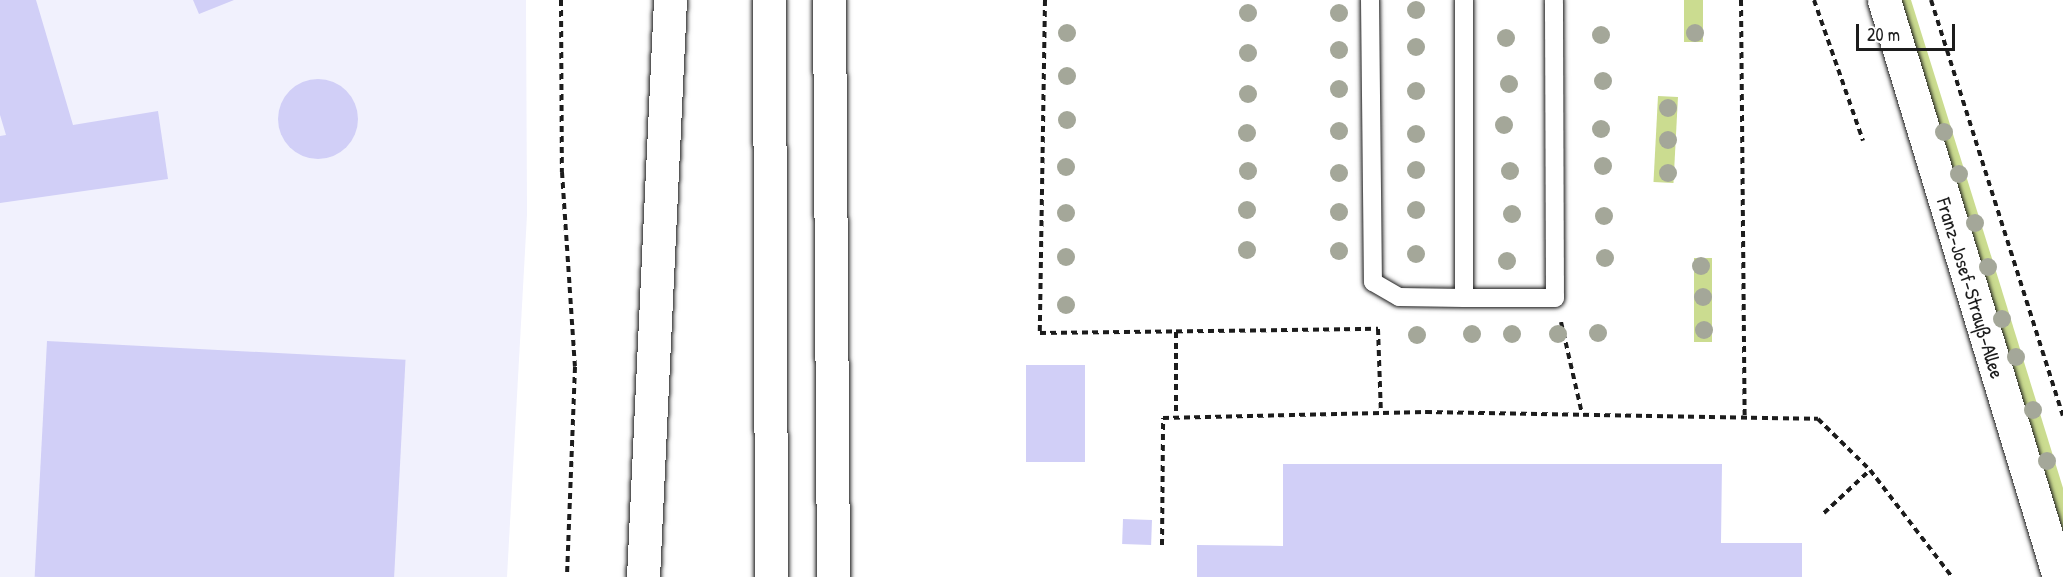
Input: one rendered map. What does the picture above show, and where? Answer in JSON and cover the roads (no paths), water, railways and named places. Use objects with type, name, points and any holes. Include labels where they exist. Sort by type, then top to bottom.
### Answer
[{"type":"main road","points":[[643,577],[670,0]]},
{"type":"main road","points":[[769,0],[771,577]]},
{"type":"main road","points":[[829,0],[833,577]]},
{"type":"main road","name":"Franz-Josef-Strauß-Allee","points":[[1884,0],[2059,577]]},
{"type":"main road","points":[[832,233],[851,577]]},
{"type":"lane","points":[[1370,0],[1373,282],[1399,297],[1555,298],[1554,0]]},
{"type":"lane","points":[[1464,0],[1464,298]]}]
